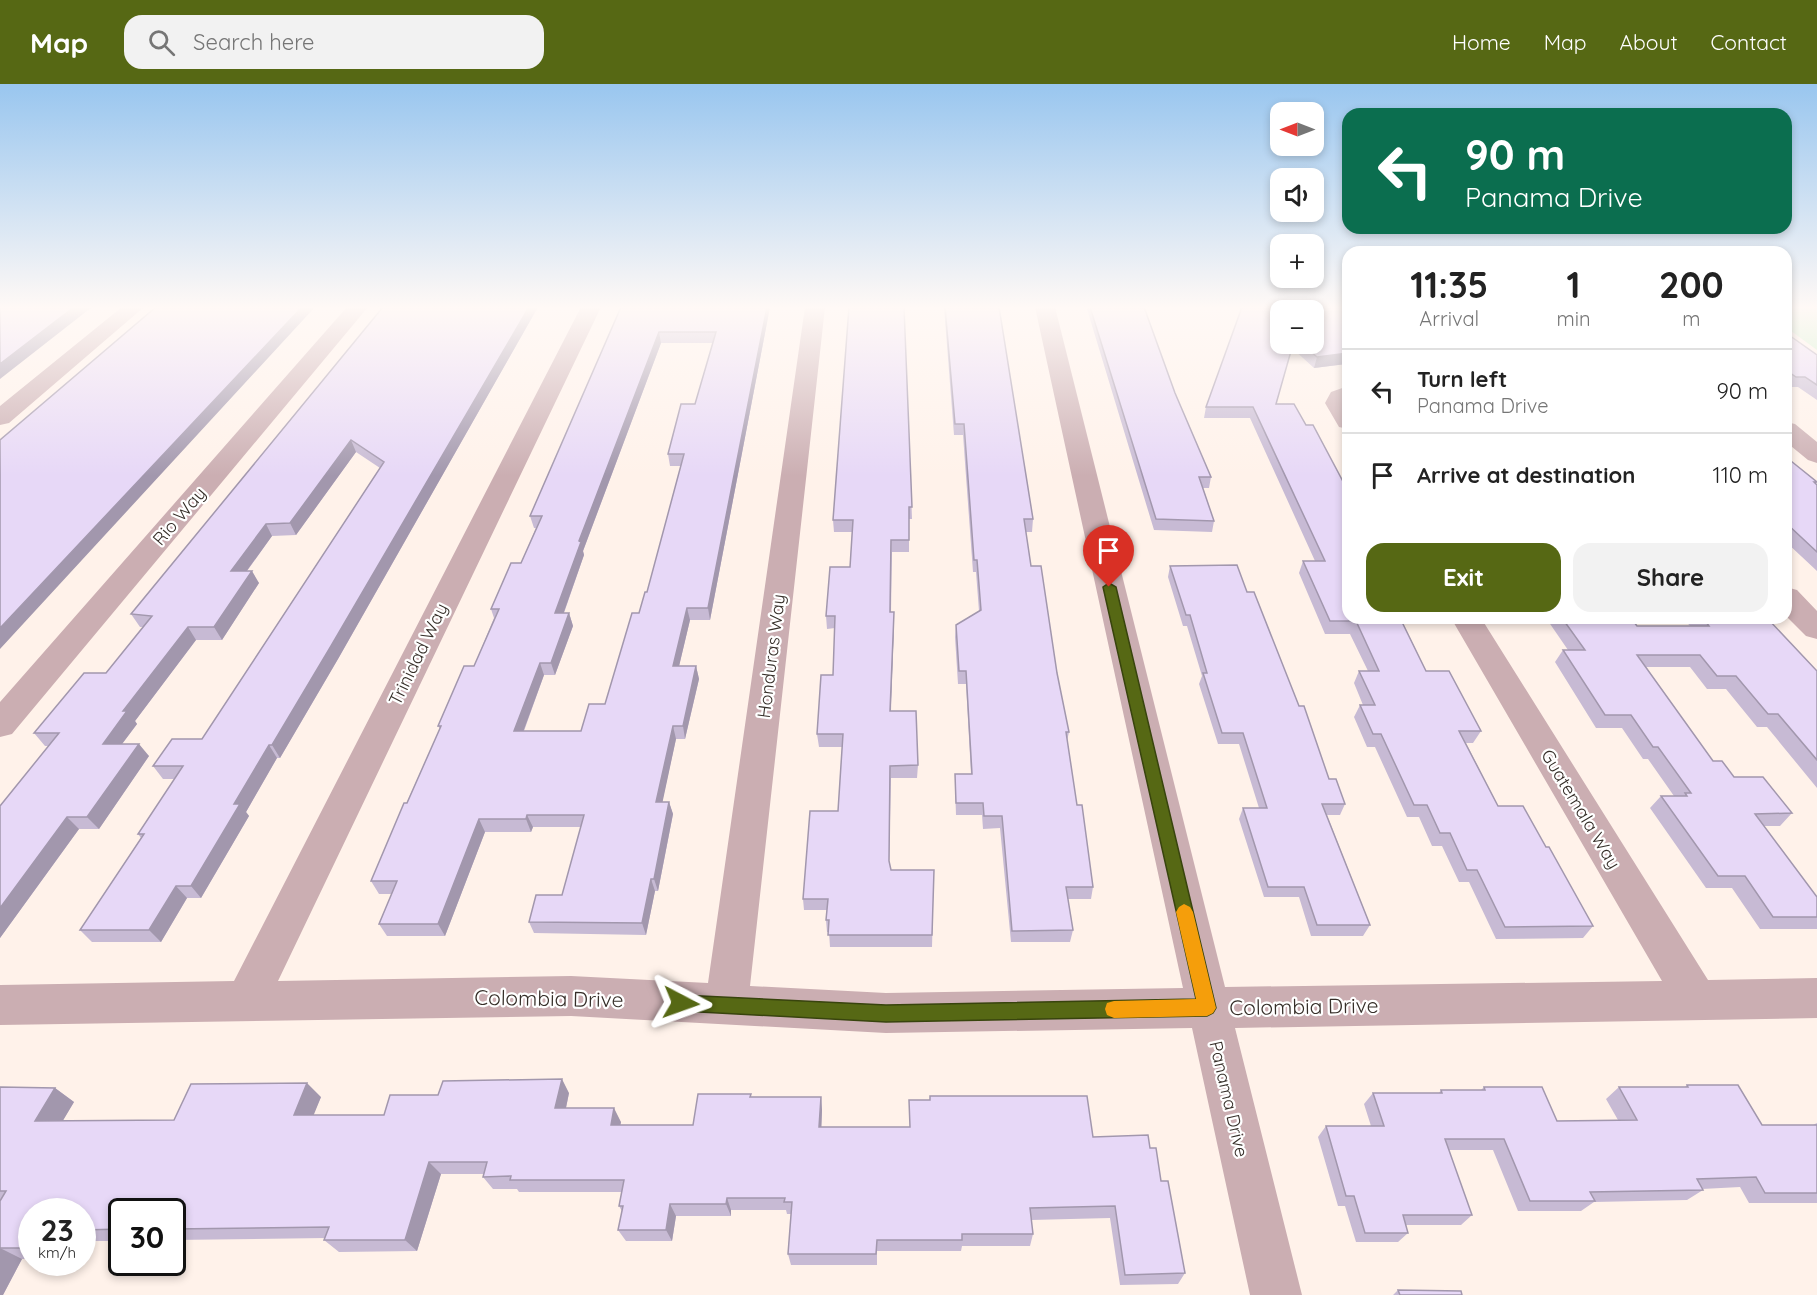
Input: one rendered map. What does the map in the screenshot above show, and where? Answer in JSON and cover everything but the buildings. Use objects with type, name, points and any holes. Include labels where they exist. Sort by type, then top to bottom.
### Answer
[{"type":"street","points":[[0,418],[66,364]]},
{"type":"street","name":"Rio Way","points":[[0,725],[310,364]]},
{"type":"street","name":"Trinidad Way","points":[[246,1001],[563,364]]},
{"type":"street","name":"Honduras Way","points":[[726,1006],[808,364]]},
{"type":"street","name":"Panama Drive","points":[[1058,364],[1207,1008],[1276,1295]]},
{"type":"street","points":[[1342,396],[1337,403],[1342,412]]},
{"type":"street","points":[[1792,434],[1817,455]]},
{"type":"street","points":[[1792,603],[1817,629]]},
{"type":"street","name":"Guatemala Way","points":[[1470,624],[1696,999]]},
{"type":"street","name":"Colombia Drive","points":[[0,1005],[571,996],[886,1013],[1817,998]]},
{"type":"slow traffic","points":[[1114,1009],[1207,1008],[1184,912]]},
{"type":"route","points":[[681,1003],[886,1013],[1207,1008],[1109,587]]}]
